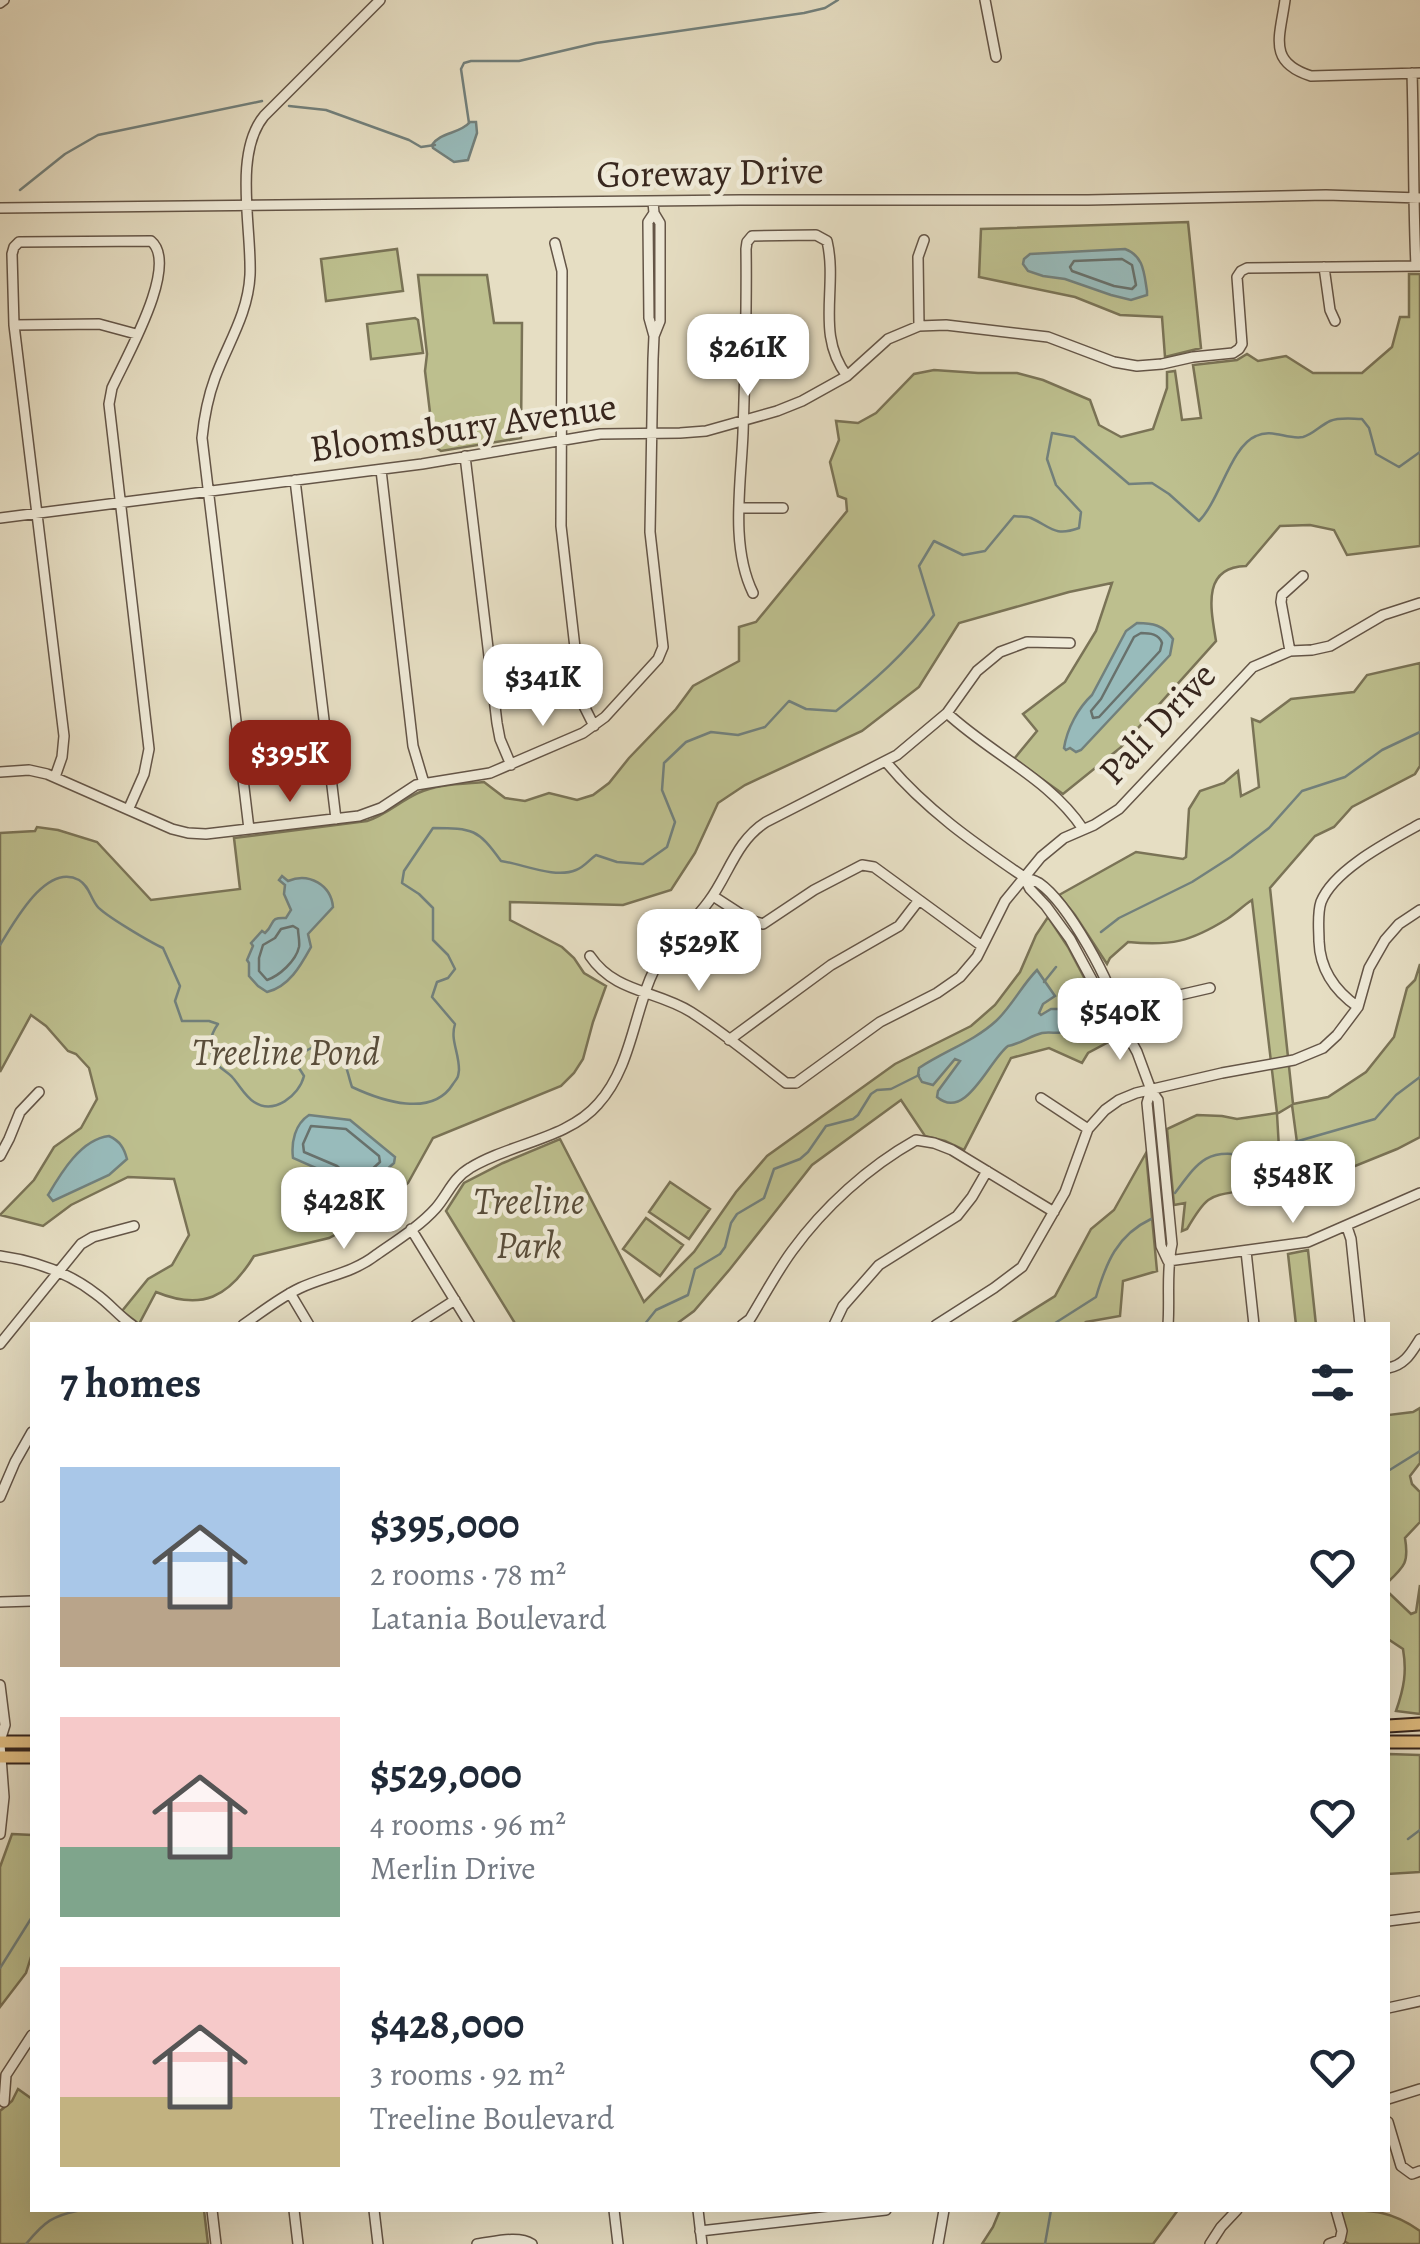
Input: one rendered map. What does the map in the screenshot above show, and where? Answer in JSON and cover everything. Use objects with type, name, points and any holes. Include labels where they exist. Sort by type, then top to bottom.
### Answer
[{"type":"main road","points":[[1390,1726],[1420,1724]]},
{"type":"main road","points":[[0,1742],[30,1742]]},
{"type":"main road","points":[[1390,1742],[1420,1742]]},
{"type":"main road","points":[[1,1757],[30,1756]]},
{"type":"street","points":[[249,829],[202,438],[204,417],[215,377],[241,322],[248,296],[248,164],[253,132],[380,0]]},
{"type":"street","points":[[985,0],[996,57]]},
{"type":"street","points":[[924,240],[918,256],[919,326],[946,325],[1048,336],[1114,362],[1137,366],[1240,349],[1237,278],[1247,268],[1418,266],[1416,73],[1311,76],[1296,71],[1283,62],[1278,49],[1285,0]]},
{"type":"street","name":"Goreway Drive","points":[[0,208],[654,208],[1326,195],[1417,198]]},
{"type":"street","points":[[0,772],[28,770],[55,777],[172,829],[206,834],[372,812],[424,783],[490,773],[511,765],[594,726],[605,717],[664,647],[650,532],[654,336],[660,321],[660,223],[654,208]]},
{"type":"street","points":[[753,593],[745,577],[740,533],[746,249],[752,236],[816,234],[827,241],[830,340],[835,358],[847,376]]},
{"type":"street","points":[[55,777],[64,736],[14,324],[12,254],[20,242],[151,241],[158,246],[160,273],[155,294],[109,400],[150,749],[129,808]]},
{"type":"street","points":[[555,243],[562,271],[560,526],[582,704],[594,726]]},
{"type":"street","points":[[1324,267],[1330,310],[1336,321]]},
{"type":"street","points":[[14,324],[98,324],[136,334]]},
{"type":"street","name":"Bloomsbury Avenue","points":[[0,518],[380,470],[600,434],[699,432],[795,404],[847,376],[888,339],[919,326]]},
{"type":"street","points":[[465,456],[497,722],[511,765]]},
{"type":"street","points":[[380,470],[413,746],[424,783]]},
{"type":"street","points":[[296,480],[336,819]]},
{"type":"street","points":[[740,508],[783,508]]},
{"type":"street","points":[[1290,651],[1280,602],[1282,595],[1303,576]]},
{"type":"street","name":"Pali Drive","points":[[729,1040],[792,1084],[880,1022],[953,983],[970,966],[1000,910],[1024,877],[1054,845],[1109,816],[1128,801],[1247,672],[1290,651],[1330,646],[1383,615],[1420,603]]},
{"type":"street","points":[[246,1322],[290,1293],[359,1266],[433,1211],[455,1180],[472,1167],[573,1124],[593,1110],[614,1081],[653,973],[666,949],[713,896],[739,848],[757,828],[886,762],[947,713],[977,672],[1000,652],[1027,642],[1070,643]]},
{"type":"street","points":[[947,713],[1063,802],[1083,829]]},
{"type":"street","points":[[886,762],[928,807],[1024,877],[1030,890],[1064,929],[1141,1061],[1158,1100],[1160,1119],[1172,1244],[1168,1261],[1168,1322]]},
{"type":"street","points":[[1358,1007],[1336,988],[1323,967],[1320,904],[1352,866],[1420,824]]},
{"type":"street","points":[[713,896],[763,924],[829,882],[868,865],[982,946]]},
{"type":"street","points":[[590,956],[600,971],[687,1010],[729,1040],[843,956],[895,929],[919,900]]},
{"type":"street","points":[[941,1322],[1022,1267],[1069,1184],[1088,1129],[1105,1110],[1119,1100],[1151,1090],[1308,1056],[1330,1042],[1358,1007],[1369,968],[1385,940],[1399,924],[1420,910]]},
{"type":"street","points":[[1121,1023],[1171,997],[1210,988]]},
{"type":"street","points":[[0,1156],[20,1112],[39,1092]]},
{"type":"street","points":[[1041,1098],[1088,1129]]},
{"type":"street","points":[[751,1322],[784,1262],[821,1216],[858,1181],[916,1140],[952,1150],[1054,1212]]},
{"type":"street","points":[[836,1322],[879,1265],[956,1216],[987,1171]]},
{"type":"street","points":[[1168,1261],[1308,1242],[1420,1193]]},
{"type":"street","points":[[0,1344],[76,1249],[87,1240],[134,1226]]},
{"type":"street","points":[[1347,1227],[1360,1322]]},
{"type":"street","points":[[411,1229],[468,1322]]},
{"type":"street","points":[[1246,1251],[1254,1322]]},
{"type":"street","points":[[0,1256],[58,1272],[92,1290],[120,1322]]},
{"type":"street","points":[[290,1293],[307,1322]]},
{"type":"street","points":[[421,1322],[454,1300]]},
{"type":"street","points":[[1390,1368],[1406,1360],[1420,1339]]},
{"type":"street","points":[[0,1497],[30,1436]]},
{"type":"street","points":[[0,1602],[30,1602]]},
{"type":"street","points":[[0,1684],[4,1725],[0,1742],[4,1797],[0,1834]]},
{"type":"street","points":[[1390,1920],[1420,1916]]},
{"type":"street","points":[[1390,2008],[1420,2001]]},
{"type":"street","points":[[4,2102],[6,2075],[29,2049]]},
{"type":"street","points":[[1390,2098],[1420,2090]]},
{"type":"street","points":[[1390,2129],[1401,2166],[1412,2174],[1420,2171]]},
{"type":"street","points":[[212,2212],[216,2244]]},
{"type":"street","points":[[294,2212],[298,2244]]},
{"type":"street","points":[[374,2212],[378,2244]]},
{"type":"street","points":[[614,2212],[618,2244]]},
{"type":"street","points":[[698,2212],[702,2244]]},
{"type":"street","points":[[700,2232],[869,2212]]},
{"type":"street","points":[[938,2244],[943,2212]]},
{"type":"street","points":[[1210,2244],[1234,2212]]},
{"type":"street","points":[[1329,2244],[1340,2240],[1342,2231],[1337,2212]]},
{"type":"street","points":[[478,2244],[519,2239],[532,2244]]},
{"type":"green space","points":[[1188,222],[1201,348],[1165,357],[1162,317],[1120,315],[1075,297],[979,277],[981,229]]},
{"type":"green space","points":[[397,249],[403,291],[326,301],[321,259]]},
{"type":"green space","name":"Treeline Pond","points":[[1409,274],[1420,274],[1420,546],[1347,555],[1334,530],[1310,525],[1280,526],[1246,566],[1232,568],[1215,582],[1211,604],[1216,641],[1120,748],[1063,794],[1014,759],[1037,731],[1023,714],[1065,682],[1096,631],[1112,583],[959,623],[919,687],[862,731],[745,785],[718,803],[695,853],[671,890],[623,905],[510,902],[510,920],[562,947],[584,973],[606,986],[583,1059],[561,1086],[433,1138],[408,1183],[359,1222],[329,1238],[254,1256],[235,1282],[213,1296],[187,1300],[156,1292],[140,1322],[136,1322],[122,1311],[148,1279],[172,1265],[189,1235],[174,1179],[128,1177],[71,1205],[43,1226],[0,1215],[34,1180],[54,1147],[81,1128],[97,1099],[89,1068],[31,1015],[0,1072],[0,833],[35,831],[37,827],[97,842],[151,900],[240,889],[234,838],[367,821],[434,788],[484,782],[505,798],[525,801],[549,793],[577,800],[593,795],[609,783],[693,686],[739,661],[739,627],[756,622],[847,511],[846,499],[838,496],[830,462],[839,440],[836,421],[858,423],[876,413],[914,374],[934,370],[1017,373],[1043,380],[1090,400],[1099,425],[1121,437],[1153,429],[1167,388],[1167,372],[1175,371],[1182,420],[1201,418],[1193,365],[1237,360],[1247,354],[1258,361],[1286,356],[1313,373],[1362,373],[1392,347],[1400,317],[1409,317]]},
{"type":"green space","points":[[418,275],[487,275],[494,323],[522,323],[521,438],[441,451],[434,446]]},
{"type":"green space","points":[[415,318],[423,353],[371,359],[367,324]]},
{"type":"green space","points":[[1420,663],[1420,766],[1415,774],[1352,807],[1334,827],[1315,836],[1270,888],[1293,1104],[1328,1097],[1366,1072],[1394,1037],[1407,988],[1415,980],[1420,964],[1420,1137],[1340,1172],[1320,1189],[1304,1195],[1292,1105],[1277,1114],[1281,1183],[1276,1184],[1276,1194],[1262,1195],[1251,1189],[1212,1198],[1182,1231],[1185,1203],[1174,1205],[1167,1129],[1197,1115],[1237,1119],[1277,1113],[1252,900],[1227,919],[1191,937],[1168,943],[1128,942],[1107,964],[1059,895],[1136,852],[1186,857],[1189,809],[1200,791],[1224,783],[1238,771],[1241,796],[1259,787],[1252,719],[1260,722],[1291,699],[1354,692],[1367,675]]},
{"type":"green space","name":"Treeline Park","points":[[1048,917],[1116,1038],[1088,1053],[1082,1063],[1049,1048],[1011,1058],[964,1150],[925,1136],[901,1100],[812,1165],[730,1269],[694,1311],[679,1322],[514,1322],[446,1211],[464,1183],[560,1139],[644,1302],[694,1252],[767,1156],[895,1064],[971,1026],[995,1005],[1020,972]]},
{"type":"green space","points":[[1146,1153],[1157,1271],[1123,1281],[1120,1316],[1086,1322],[1014,1322],[1055,1296],[1091,1229],[1114,1210]]},
{"type":"green space","points":[[670,1182],[710,1209],[689,1239],[649,1212]]},
{"type":"green space","points":[[646,1218],[683,1245],[660,1276],[623,1249]]},
{"type":"green space","points":[[1308,1250],[1316,1322],[1296,1322],[1288,1254]]},
{"type":"green space","points":[[1420,1408],[1420,1463],[1410,1476],[1420,1492],[1420,1522],[1405,1538],[1404,1563],[1390,1580],[1390,1415]]},
{"type":"green space","points":[[1420,1585],[1420,1714],[1396,1711],[1405,1665],[1403,1649],[1390,1640],[1390,1594],[1411,1614],[1416,1612]]},
{"type":"green space","points":[[1390,1754],[1420,1755],[1420,1872],[1390,1874]]},
{"type":"green space","points":[[12,1834],[30,1835],[30,1960],[26,1973],[0,2007],[0,1867]]},
{"type":"green space","points":[[18,2089],[30,2098],[30,2212],[204,2212],[208,2244],[0,2244],[0,2111]]},
{"type":"green space","points":[[999,2212],[1177,2212],[1153,2244],[982,2244]]},
{"type":"green space","points":[[1339,2212],[1376,2212],[1400,2219],[1420,2231],[1420,2244],[1344,2241]]},
{"type":"water","points":[[476,122],[477,133],[468,160],[454,162],[433,148],[440,138]]},
{"type":"water","points":[[1125,249],[1140,261],[1147,291],[1147,295],[1131,300],[1028,271],[1023,264],[1030,254]]},
{"type":"water","points":[[1137,623],[1157,626],[1169,634],[1173,639],[1170,655],[1081,750],[1066,750],[1065,741],[1074,719],[1092,695],[1126,631]]},
{"type":"water","points":[[282,876],[288,881],[304,878],[318,882],[328,892],[333,907],[308,934],[311,947],[294,974],[267,992],[249,976],[247,960],[251,943],[274,920],[286,918],[291,910],[284,894],[285,885],[279,880]]},
{"type":"water","points":[[1037,970],[1055,996],[1043,1004],[1039,1013],[1065,1009],[1072,1019],[1069,1031],[1042,1033],[1008,1046],[958,1102],[948,1103],[937,1097],[960,1061],[955,1059],[933,1085],[922,1082],[919,1068],[996,1021]]},
{"type":"water","points":[[309,1115],[350,1120],[395,1157],[394,1163],[362,1192],[351,1192],[332,1175],[293,1158],[295,1134]]},
{"type":"water","name":"Treeline Pond","points":[[109,1136],[121,1145],[127,1159],[109,1175],[53,1201],[48,1195],[73,1158],[89,1143]]},
{"type":"waterway","points":[[469,123],[461,69],[464,63],[519,61],[596,43],[804,13],[838,0]]},
{"type":"waterway","points":[[20,190],[65,154],[98,135],[262,101]]},
{"type":"waterway","points":[[289,106],[326,110],[421,147],[435,145]]},
{"type":"waterway","points":[[0,945],[22,910],[43,887],[55,879],[79,880],[101,910],[163,948],[180,986],[175,1001],[182,1021],[218,1024],[210,1042],[213,1057],[254,1102],[277,1105],[291,1096],[304,1076],[294,1060],[324,1043],[332,1044],[341,1054],[352,1087],[392,1101],[433,1101],[444,1094],[458,1075],[455,1024],[432,997],[437,982],[448,978],[455,969],[433,940],[433,908],[402,883],[404,871],[433,828],[473,832],[501,861],[549,872],[576,870],[596,855],[643,864],[667,847],[675,822],[662,790],[664,763],[686,742],[711,732],[738,735],[765,727],[789,701],[806,709],[836,711],[850,700],[900,654],[934,615],[919,566],[934,541],[963,555],[985,551],[1014,516],[1031,518],[1058,531],[1079,528],[1081,512],[1056,485],[1047,459],[1052,433],[1074,437],[1129,484],[1152,483],[1199,521],[1240,451],[1262,434],[1303,437],[1334,420],[1362,419],[1369,428],[1376,454],[1399,467],[1420,452]]},
{"type":"waterway","points":[[1101,932],[1119,918],[1192,882],[1231,857],[1269,828],[1302,791],[1345,777],[1382,750],[1420,732]]},
{"type":"waterway","points":[[1044,982],[1056,967]]},
{"type":"waterway","points":[[646,1322],[656,1310],[688,1295],[695,1269],[720,1254],[731,1223],[737,1214],[764,1198],[774,1169],[800,1159],[826,1126],[853,1119],[877,1090],[891,1089],[919,1075]]},
{"type":"waterway","points":[[1175,1193],[1197,1166],[1212,1156],[1246,1156],[1375,1119],[1396,1095],[1420,1077]]},
{"type":"waterway","points":[[1057,1322],[1096,1297],[1114,1251],[1129,1233],[1151,1219]]},
{"type":"waterway","points":[[1390,1470],[1420,1451]]},
{"type":"waterway","points":[[1408,1839],[1420,1830]]},
{"type":"waterway","points":[[0,1968],[30,1920]]},
{"type":"waterway","points":[[26,2244],[50,2221],[74,2212]]},
{"type":"waterway","points":[[1045,2244],[1051,2212]]}]
